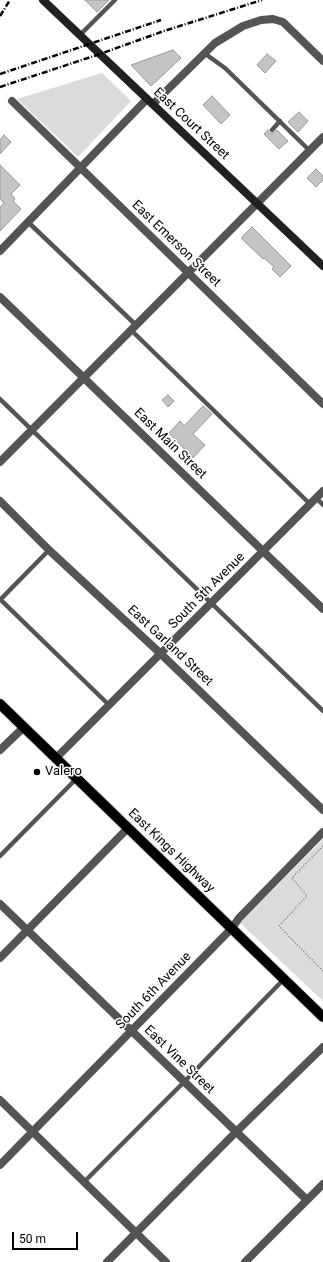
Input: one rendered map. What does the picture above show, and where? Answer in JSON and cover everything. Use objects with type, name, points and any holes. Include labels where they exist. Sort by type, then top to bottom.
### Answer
[{"type":"main road","name":"East Kings Highway","points":[[0,704],[323,1016]]},
{"type":"street","name":"East Court Street","points":[[43,0],[323,266]]},
{"type":"street","points":[[0,251],[80,168],[150,101],[215,43],[243,26],[273,18],[291,28],[323,61]]},
{"type":"street","name":"East Emerson Street","points":[[12,101],[323,404]]},
{"type":"street","points":[[0,462],[33,431],[323,137]]},
{"type":"street","name":"East Main Street","points":[[0,297],[323,609]]},
{"type":"street","name":"South 5th Avenue","points":[[56,758],[323,491]]},
{"type":"street","name":"East Garland Street","points":[[0,501],[49,550],[161,654],[323,810]]},
{"type":"street","points":[[0,750],[24,727]]},
{"type":"street","points":[[0,958],[128,828]]},
{"type":"street","name":"South 6th Avenue","points":[[0,1165],[232,928],[323,832]]},
{"type":"street","name":"East Vine Street","points":[[0,904],[307,1200]]},
{"type":"street","points":[[107,1262],[323,1046]]},
{"type":"street","points":[[0,1100],[137,1232],[166,1262]]},
{"type":"street","points":[[245,1262],[323,1184]]},
{"type":"lane","points":[[80,35],[115,0]]},
{"type":"lane","points":[[204,53],[225,68],[309,150]]},
{"type":"lane","points":[[272,130],[280,122]]},
{"type":"lane","points":[[28,222],[134,328],[313,501],[323,505]]},
{"type":"lane","points":[[0,399],[323,710]]},
{"type":"lane","points":[[49,550],[0,600],[109,705]]},
{"type":"lane","points":[[0,856],[77,778]]},
{"type":"lane","points":[[84,1182],[284,979]]},
{"type":"path","points":[[323,846],[292,878],[307,896],[279,926],[323,971]]},
{"type":"shaded area","points":[[102,73],[131,101],[78,157],[17,99]]},
{"type":"shaded area","points":[[323,839],[323,1001],[240,923]]},
{"type":"building","points":[[85,0],[109,0],[97,12]]},
{"type":"building","points":[[173,50],[181,58],[151,86],[131,65]]},
{"type":"building","points":[[267,54],[276,61],[265,73],[257,65]]},
{"type":"building","points":[[212,96],[230,115],[221,124],[203,105]]},
{"type":"building","points":[[299,112],[308,121],[298,132],[288,122]]},
{"type":"building","points":[[268,130],[269,133],[272,134],[277,130],[288,141],[279,149],[264,134]]},
{"type":"building","points":[[4,135],[11,142],[0,154],[0,140]]},
{"type":"building","points":[[0,165],[20,185],[11,194],[15,199],[13,201],[21,209],[0,231],[0,207],[4,203],[0,199]]},
{"type":"building","points":[[316,169],[323,176],[323,180],[316,187],[307,178]]},
{"type":"building","points":[[252,227],[291,266],[280,277],[272,269],[274,267],[264,258],[263,259],[241,238]]},
{"type":"building","points":[[168,395],[174,401],[168,407],[162,400]]},
{"type":"building","points":[[203,406],[212,414],[193,434],[205,445],[193,458],[169,433],[180,421],[184,426]]},
{"type":"railway","points":[[0,16],[10,0]]},
{"type":"railway","points":[[0,87],[164,31],[262,0]]},
{"type":"railway","points":[[0,74],[161,20]]},
{"type":"place","name":"Valero","points":[[37,772]]}]
